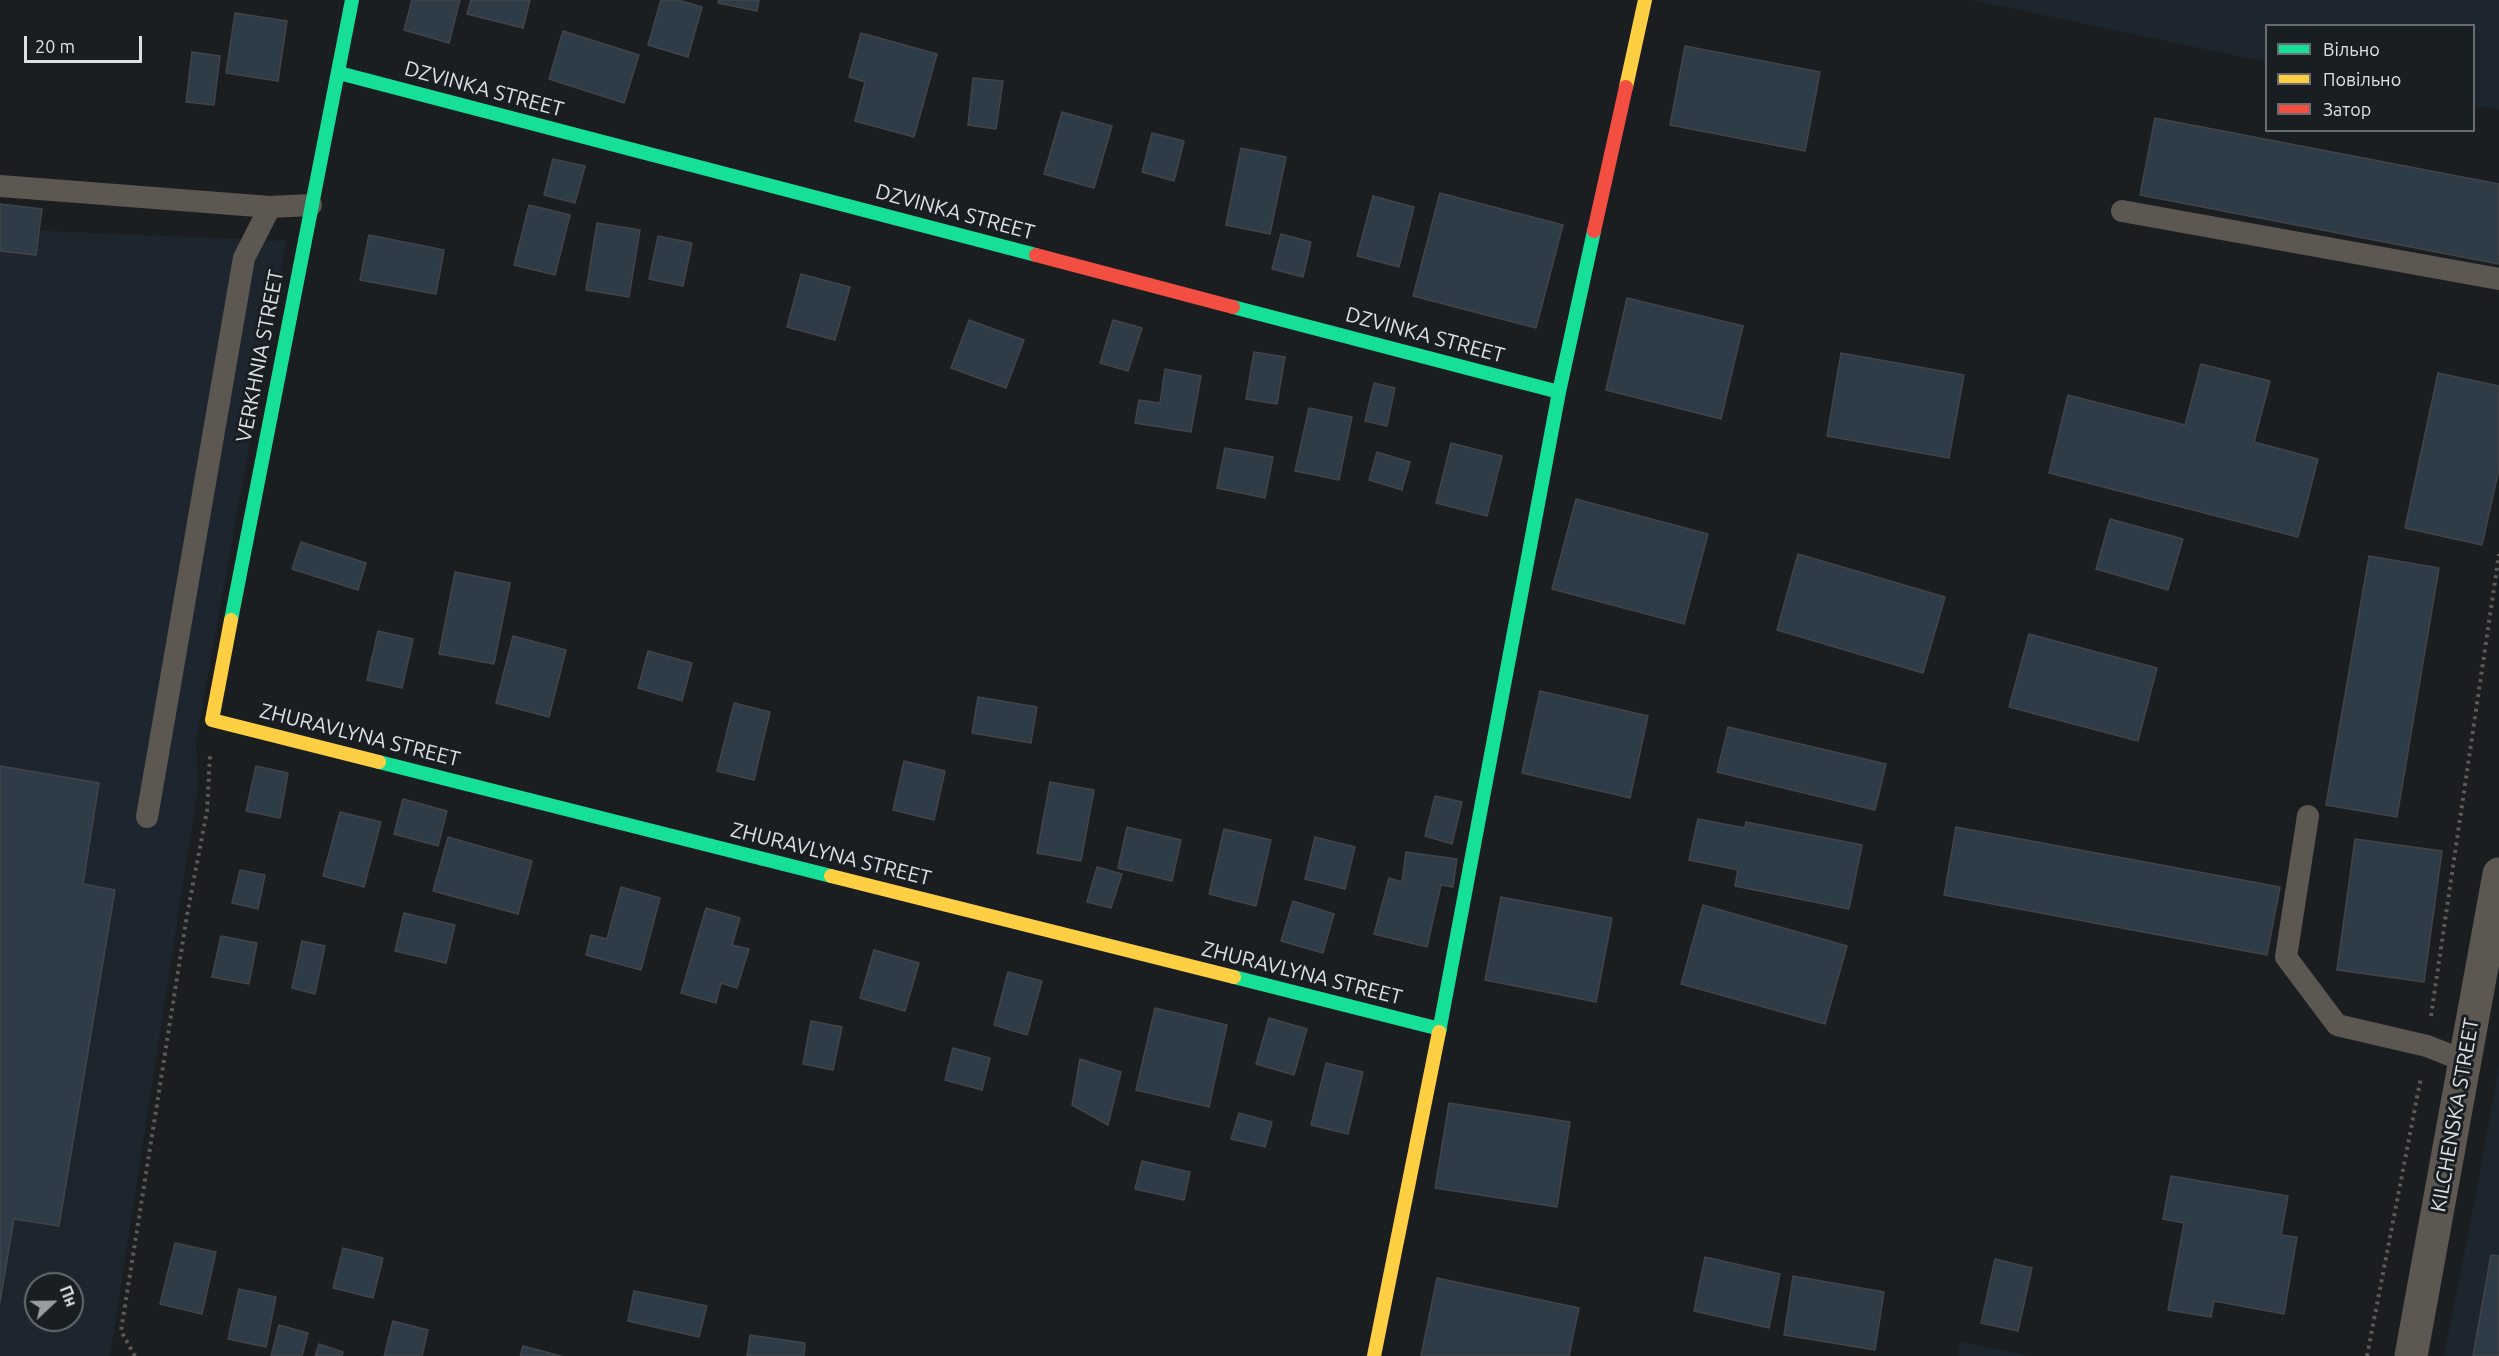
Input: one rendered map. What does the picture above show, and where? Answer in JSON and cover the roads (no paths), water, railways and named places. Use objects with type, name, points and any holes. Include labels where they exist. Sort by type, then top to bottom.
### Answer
[{"type":"street","name":"VERKHNIA STREET","points":[[212,720],[352,0]]},
{"type":"street","points":[[1374,1356],[1440,1029],[1559,392],[1645,0]]},
{"type":"street","name":"DZVINKA STREET","points":[[339,73],[1559,392]]},
{"type":"street","name":"ZHURAVLYNA STREET","points":[[212,720],[1440,1029]]},
{"type":"street","name":"KILCHENSKA STREET","points":[[2411,1356],[2499,874]]},
{"type":"lane","points":[[0,186],[270,207],[311,205]]},
{"type":"lane","points":[[147,817],[244,258],[270,207]]},
{"type":"lane","points":[[2122,211],[2499,279]]},
{"type":"lane","points":[[2308,816],[2286,957],[2337,1025],[2427,1046],[2465,1061]]}]
